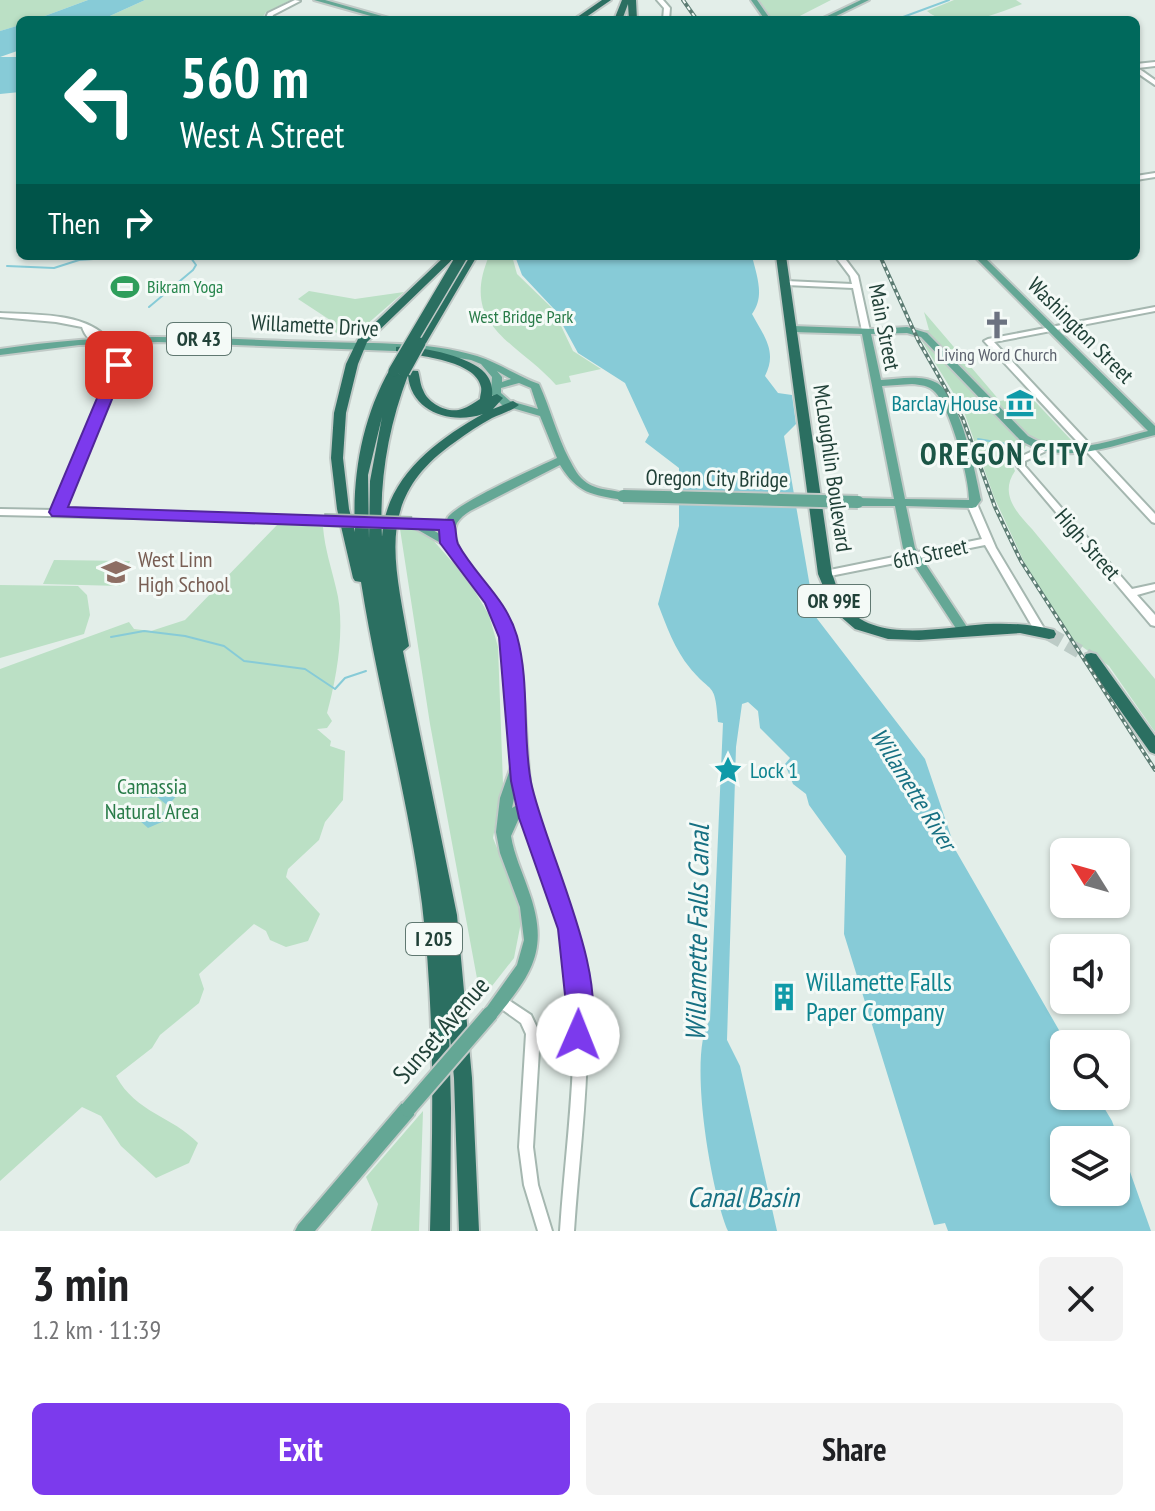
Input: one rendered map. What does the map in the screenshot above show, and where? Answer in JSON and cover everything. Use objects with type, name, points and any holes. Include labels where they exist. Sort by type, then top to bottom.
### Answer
[{"type":"highway","points":[[583,16],[607,0]]},
{"type":"highway","points":[[368,589],[359,577],[351,547],[337,458],[340,413],[357,347],[447,260]]},
{"type":"highway","name":"I 205","points":[[440,1231],[441,1032],[431,919],[417,825],[368,589],[362,532],[362,474],[372,426],[404,372],[460,260]]},
{"type":"highway","points":[[470,260],[404,372],[424,403],[443,412],[464,413],[485,409],[498,392]]},
{"type":"highway","name":"McLoughlin Boulevard","points":[[781,260],[825,574],[837,605],[866,628],[905,637],[1011,626],[1044,632]]},
{"type":"highway","points":[[400,349],[455,360],[480,374],[487,386],[486,401],[464,413]]},
{"type":"highway","name":"I 205","points":[[404,372],[379,443],[374,512],[381,587],[448,915],[459,1015],[469,1231]]},
{"type":"highway","points":[[410,722],[389,544],[392,504],[402,483],[421,461],[467,428],[516,405]]},
{"type":"highway","points":[[1091,658],[1155,748]]},
{"type":"main road","points":[[317,0],[378,16]]},
{"type":"main road","points":[[831,16],[866,0]]},
{"type":"main road","points":[[306,1],[360,16]]},
{"type":"main road","name":"Washington Street","points":[[982,260],[1155,432]]},
{"type":"main road","points":[[793,329],[912,332],[926,337],[1024,438],[1041,450],[1058,452],[1155,432]]},
{"type":"main road","name":"Main Street","points":[[866,331],[913,557],[963,630]]},
{"type":"main road","name":"Willamette Drive","points":[[0,352],[183,339],[400,349],[450,354],[484,363],[519,380]]},
{"type":"main road","points":[[484,363],[495,373],[498,392],[516,405],[543,414]]},
{"type":"main road","points":[[498,392],[519,380]]},
{"type":"main road","name":"OR 43","points":[[519,380],[535,386],[537,394]]},
{"type":"main road","points":[[875,383],[937,386],[952,412],[976,497],[972,504]]},
{"type":"main road","points":[[516,405],[531,401],[537,394]]},
{"type":"main road","points":[[537,394],[571,473]]},
{"type":"main road","points":[[535,472],[555,440]]},
{"type":"main road","points":[[448,543],[447,524],[457,513],[564,459]]},
{"type":"main road","points":[[535,472],[558,469],[571,473]]},
{"type":"main road","name":"Oregon City Bridge","points":[[571,473],[587,489],[623,496],[972,504]]},
{"type":"main road","points":[[412,523],[448,543],[486,590],[506,630],[518,762],[526,806],[514,814],[504,835]]},
{"type":"main road","name":"Sunset Avenue","points":[[304,1231],[496,1007],[529,960],[534,932],[504,835],[505,814],[518,762]]},
{"type":"street","points":[[269,16],[297,1]]},
{"type":"street","name":"Main Street","points":[[842,260],[853,273],[866,331]]},
{"type":"street","points":[[786,283],[856,286]]},
{"type":"street","points":[[1155,309],[988,341],[1155,520]]},
{"type":"street","points":[[0,315],[74,322],[85,328],[89,339],[97,343],[101,352],[115,359],[119,368],[58,512]]},
{"type":"street","name":"High Street","points":[[1041,450],[1021,460],[1021,466],[1155,622]]},
{"type":"street","points":[[972,504],[988,541],[1044,632]]},
{"type":"street","points":[[0,512],[447,524]]},
{"type":"street","name":"6th Street","points":[[825,574],[988,541]]},
{"type":"street","points":[[1130,593],[1155,587]]},
{"type":"street","points":[[526,806],[565,913],[578,980],[578,1035],[567,1231]]},
{"type":"street","points":[[496,1007],[526,1019],[533,1034],[526,1147],[531,1185],[545,1231]]},
{"type":"green space","points":[[0,0],[88,0],[45,16],[16,16],[16,26],[0,31]]},
{"type":"green space","points":[[145,0],[291,0],[264,16],[110,16]]},
{"type":"green space","points":[[759,0],[831,0],[800,16],[770,16]]},
{"type":"green space","points":[[954,0],[1016,0],[1022,4],[989,16],[936,16],[927,11]]},
{"type":"green space","name":"West Bridge Park","points":[[488,260],[513,260],[517,274],[553,309],[573,351],[601,369],[569,376],[571,382],[556,385],[497,331],[481,300]]},
{"type":"green space","points":[[309,291],[355,299],[404,292],[358,332],[325,333],[330,320],[298,299]]},
{"type":"green space","points":[[924,312],[1000,401],[1029,395],[1073,442],[1055,447],[1033,440],[931,337],[918,330],[929,330]]},
{"type":"green space","points":[[920,338],[1026,445],[1023,452],[1011,461],[1015,471],[1009,488],[1012,503],[1155,679],[1155,732],[1109,666],[1073,640],[1025,564],[994,497],[963,409]]},
{"type":"green space","name":"Camassia Natural Area","points":[[278,524],[323,527],[339,603],[339,651],[327,713],[332,721],[327,728],[317,729],[331,741],[330,746],[345,751],[343,800],[325,822],[319,840],[288,869],[286,877],[320,914],[308,941],[286,947],[270,940],[266,931],[254,924],[199,974],[204,989],[199,1003],[160,1035],[152,1048],[116,1076],[134,1098],[198,1143],[189,1163],[156,1178],[121,1146],[101,1116],[82,1107],[0,1181],[0,669],[129,622],[134,629],[151,631],[185,620]]},
{"type":"green space","points":[[400,529],[416,530],[432,539],[468,580],[489,615],[498,647],[503,784],[493,838],[523,912],[514,958],[481,1000],[430,724]]},
{"type":"green space","points":[[54,560],[130,561],[120,586],[43,584]]},
{"type":"green space","points":[[0,585],[78,586],[87,595],[90,615],[84,634],[0,658]]},
{"type":"green space","points":[[423,1111],[419,1231],[371,1231],[378,1204],[366,1177]]},
{"type":"water","points":[[88,0],[145,0],[110,16],[45,16]]},
{"type":"water","points":[[16,26],[16,51],[0,57],[0,31]]},
{"type":"water","points":[[0,57],[16,57],[16,92],[0,94]]},
{"type":"water","points":[[516,260],[753,260],[759,293],[752,314],[770,351],[765,376],[778,393],[792,395],[796,424],[784,436],[815,616],[925,759],[956,851],[1059,1030],[1050,1030],[1050,1110],[1105,1110],[1114,1126],[1050,1126],[1050,1206],[1130,1206],[1130,1172],[1151,1231],[948,1231],[945,1223],[934,1225],[844,934],[846,856],[809,805],[806,794],[793,784],[785,764],[790,758],[760,728],[758,711],[748,702],[742,704],[736,747],[727,1040],[740,1066],[777,1231],[728,1231],[709,1156],[701,1091],[703,1037],[710,1020],[723,723],[718,722],[714,694],[680,653],[658,604],[679,526],[679,468],[645,442],[649,435],[625,383],[578,353],[554,309],[522,275]]},
{"type":"water","points":[[133,784],[178,785],[182,790],[171,802],[171,818],[148,828],[139,820],[162,815],[167,805],[157,797],[141,798],[131,788]]},
{"type":"waterway","points":[[906,16],[949,0]]},
{"type":"waterway","points":[[7,266],[54,268],[79,260]]},
{"type":"waterway","points":[[149,307],[193,270],[196,265],[192,260]]},
{"type":"waterway","points":[[978,439],[1012,445]]},
{"type":"waterway","points":[[1015,448],[1022,449]]},
{"type":"waterway","points":[[111,637],[144,631],[185,636],[224,646],[244,661],[305,669],[335,689],[345,678],[366,671]]},
{"type":"tunnel","points":[[1049,634],[1091,658]]},
{"type":"railway","points":[[683,0],[694,16]]},
{"type":"railway","points":[[882,260],[918,340],[963,419],[995,507],[1021,561],[1155,770]]},
{"type":"place","name":"Bikram Yoga","points":[[125,287]]},
{"type":"place","name":"Living Word Church","points":[[997,325]]},
{"type":"place","name":"Barclay House","points":[[1020,403]]},
{"type":"place","name":"West Linn High School","points":[[116,572]]},
{"type":"place","name":"Lock 1","points":[[728,770]]},
{"type":"place","name":"Willamette Falls Paper Company","points":[[784,997]]},
{"type":"district","name":"OREGON CITY","points":[[1005,455]]},
{"type":"route","points":[[119,365],[58,512],[447,524],[448,543],[485,588],[499,612],[508,637],[521,781],[530,818],[559,896],[573,945],[579,994],[578,1035]]},
{"type":"water label","name":"Willamette River","points":[[913,789]]},
{"type":"water label","name":"Willamette Falls Canal","points":[[697,933]]},
{"type":"water label","name":"Canal Basin","points":[[743,1197]]}]
